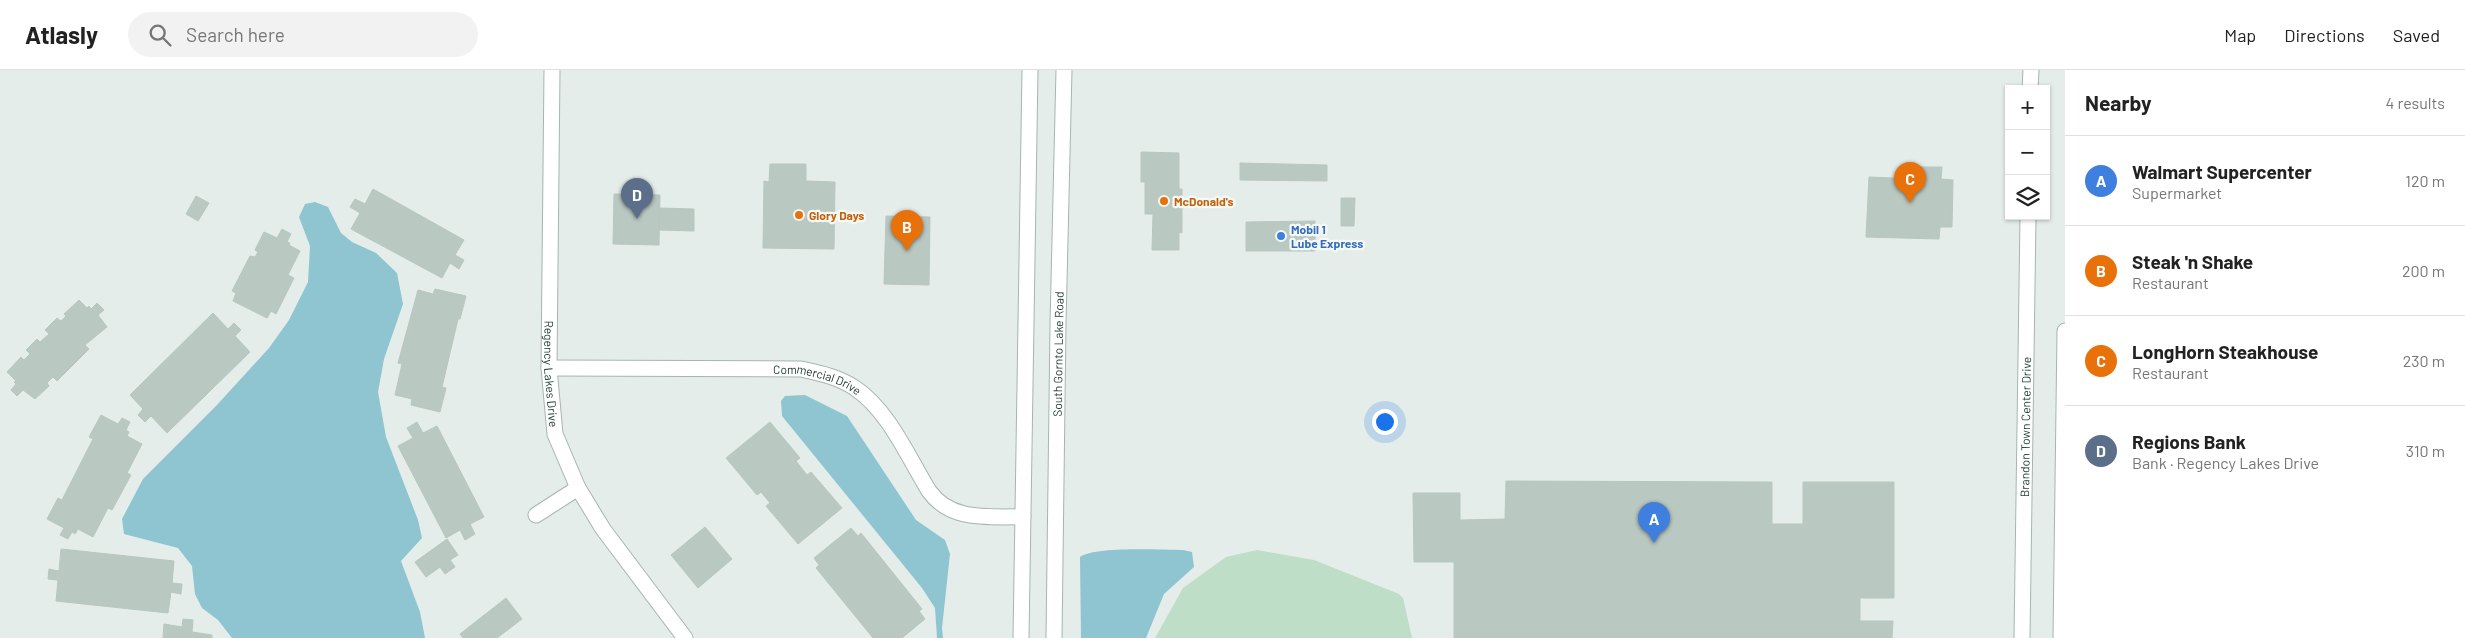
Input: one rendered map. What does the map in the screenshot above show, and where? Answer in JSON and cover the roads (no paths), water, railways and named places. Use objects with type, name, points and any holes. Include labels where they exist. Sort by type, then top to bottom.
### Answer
[{"type":"street","name":"Regency Lakes Drive","points":[[552,70],[549,368],[555,434],[578,488],[602,529],[685,638]]},
{"type":"street","points":[[1021,638],[1030,70]]},
{"type":"street","name":"South Gornto Lake Road","points":[[1054,638],[1058,324],[1064,70]]},
{"type":"street","points":[[2030,85],[2031,70]]},
{"type":"street","name":"Brandon Town Center Drive","points":[[2022,638],[2028,220]]},
{"type":"street","points":[[2061,638],[2065,331]]},
{"type":"street","name":"Commercial Drive","points":[[549,368],[801,369],[829,376],[855,388],[875,406],[929,491],[941,505],[958,514],[971,516],[1023,517]]},
{"type":"street","points":[[536,515],[578,488]]},
{"type":"water","points":[[315,202],[328,207],[341,233],[352,242],[376,253],[397,273],[403,304],[384,359],[378,392],[386,437],[418,520],[422,538],[401,561],[420,612],[425,638],[232,638],[218,620],[202,608],[195,594],[192,566],[178,548],[124,534],[122,519],[143,479],[216,406],[269,348],[289,320],[308,282],[310,246],[299,217],[305,204]]},
{"type":"water","points":[[805,395],[847,416],[916,520],[945,540],[950,554],[942,628],[943,638],[937,638],[935,608],[922,588],[782,416],[781,401],[785,396]]},
{"type":"water","points":[[1114,550],[1183,550],[1192,552],[1194,567],[1164,594],[1146,638],[1081,638],[1080,557],[1100,551]]},
{"type":"place","name":"McDonald's","points":[[1164,201]]},
{"type":"place","name":"LongHorn Steakhouse","points":[[1910,203]]},
{"type":"place","name":"Glory Days","points":[[799,215]]},
{"type":"place","name":"Regions Bank","points":[[637,219]]},
{"type":"place","name":"Mobil 1 Lube Express","points":[[1281,236]]},
{"type":"place","name":"Steak 'n Shake","points":[[907,251]]},
{"type":"place","name":"Walmart Supercenter","points":[[1654,543]]}]
